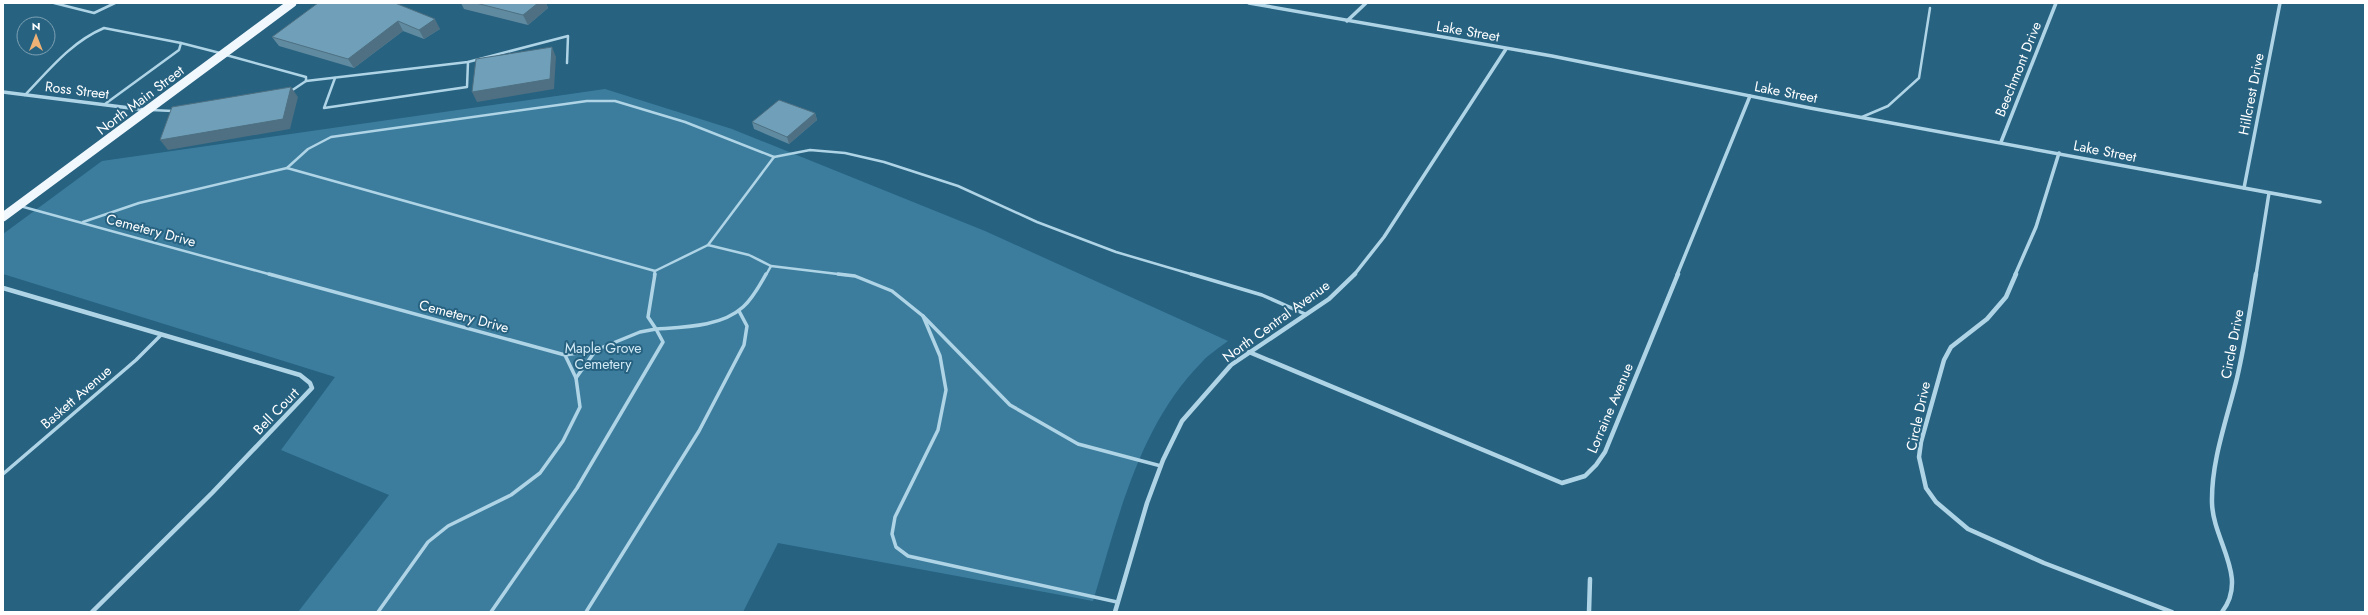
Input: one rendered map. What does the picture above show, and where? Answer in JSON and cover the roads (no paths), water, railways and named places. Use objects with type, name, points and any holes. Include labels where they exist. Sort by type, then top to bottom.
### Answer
[{"type":"main road","name":"North Main Street","points":[[3,217],[292,3]]},
{"type":"street","name":"Lake Street","points":[[1249,3],[1506,49],[2320,202]]},
{"type":"street","points":[[1347,21],[1366,3]]},
{"type":"street","name":"Beechmont Drive","points":[[2001,142],[2056,3]]},
{"type":"street","name":"Hillcrest Drive","points":[[2244,188],[2280,3]]},
{"type":"street","name":"North Central Avenue","points":[[1115,612],[1147,503],[1161,466],[1182,421],[1231,365],[1329,299],[1342,287],[1384,237],[1506,49]]},
{"type":"street","name":"Ross Street","points":[[3,92],[148,110]]},
{"type":"street","name":"Lorraine Avenue","points":[[1249,352],[1562,482],[1581,480],[1594,469],[1609,444],[1750,96]]},
{"type":"street","name":"Circle Drive","points":[[2059,154],[2036,227],[2006,297],[1987,319],[1951,347],[1944,360],[1921,442],[1919,458],[1921,473],[1926,488],[1936,502],[1968,529],[2044,563],[2172,612]]},
{"type":"street","name":"Circle Drive","points":[[2222,612],[2230,605],[2234,593],[2231,572],[2214,517],[2214,484],[2247,324],[2268,193]]},
{"type":"street","name":"Bell Court","points":[[3,288],[300,375],[310,383],[312,388],[218,487],[92,612]]},
{"type":"street","points":[[1589,612],[1590,579]]},
{"type":"lane","points":[[54,3],[94,13],[115,3]]},
{"type":"lane","points":[[1862,117],[1888,106],[1919,78],[1930,8]]},
{"type":"lane","points":[[25,95],[68,52],[96,31],[104,28],[181,43],[300,74],[306,77],[306,81]]},
{"type":"lane","points":[[286,92],[293,91],[306,81],[468,62],[568,36],[567,63]]},
{"type":"lane","points":[[104,104],[179,50],[181,43]]},
{"type":"lane","points":[[335,78],[324,108],[467,87],[468,62]]},
{"type":"lane","points":[[82,222],[139,203],[287,168],[308,149],[332,137],[587,101],[615,101],[685,122],[774,156],[810,150],[844,153],[884,162],[958,186],[1037,222],[1116,252],[1262,295],[1305,314]]},
{"type":"lane","points":[[148,110],[179,111]]},
{"type":"lane","points":[[287,168],[655,271],[708,245],[774,156]]},
{"type":"lane","name":"Cemetery Drive","points":[[18,205],[565,355]]},
{"type":"lane","points":[[708,245],[730,248],[749,255],[771,266],[855,276],[892,291],[923,316],[1010,405],[1078,444],[1161,466]]},
{"type":"lane","points":[[378,612],[428,542],[448,526],[511,495],[540,473],[563,441],[580,407],[576,378],[565,355],[596,350],[640,332],[716,320],[740,311],[752,296],[771,266]]},
{"type":"lane","points":[[491,612],[547,535],[624,411],[663,342],[648,317],[655,271]]},
{"type":"lane","points":[[586,612],[699,430],[744,345],[748,326],[740,311]]},
{"type":"lane","points":[[923,316],[940,356],[946,390],[938,430],[895,517],[892,534],[896,547],[908,556],[1117,602]]},
{"type":"lane","name":"Baskett Avenue","points":[[3,474],[136,360],[161,335]]},
{"type":"lane","points":[[576,378],[596,350]]},
{"type":"park label","name":"Maple Grove Cemetery","points":[[603,356]]}]
